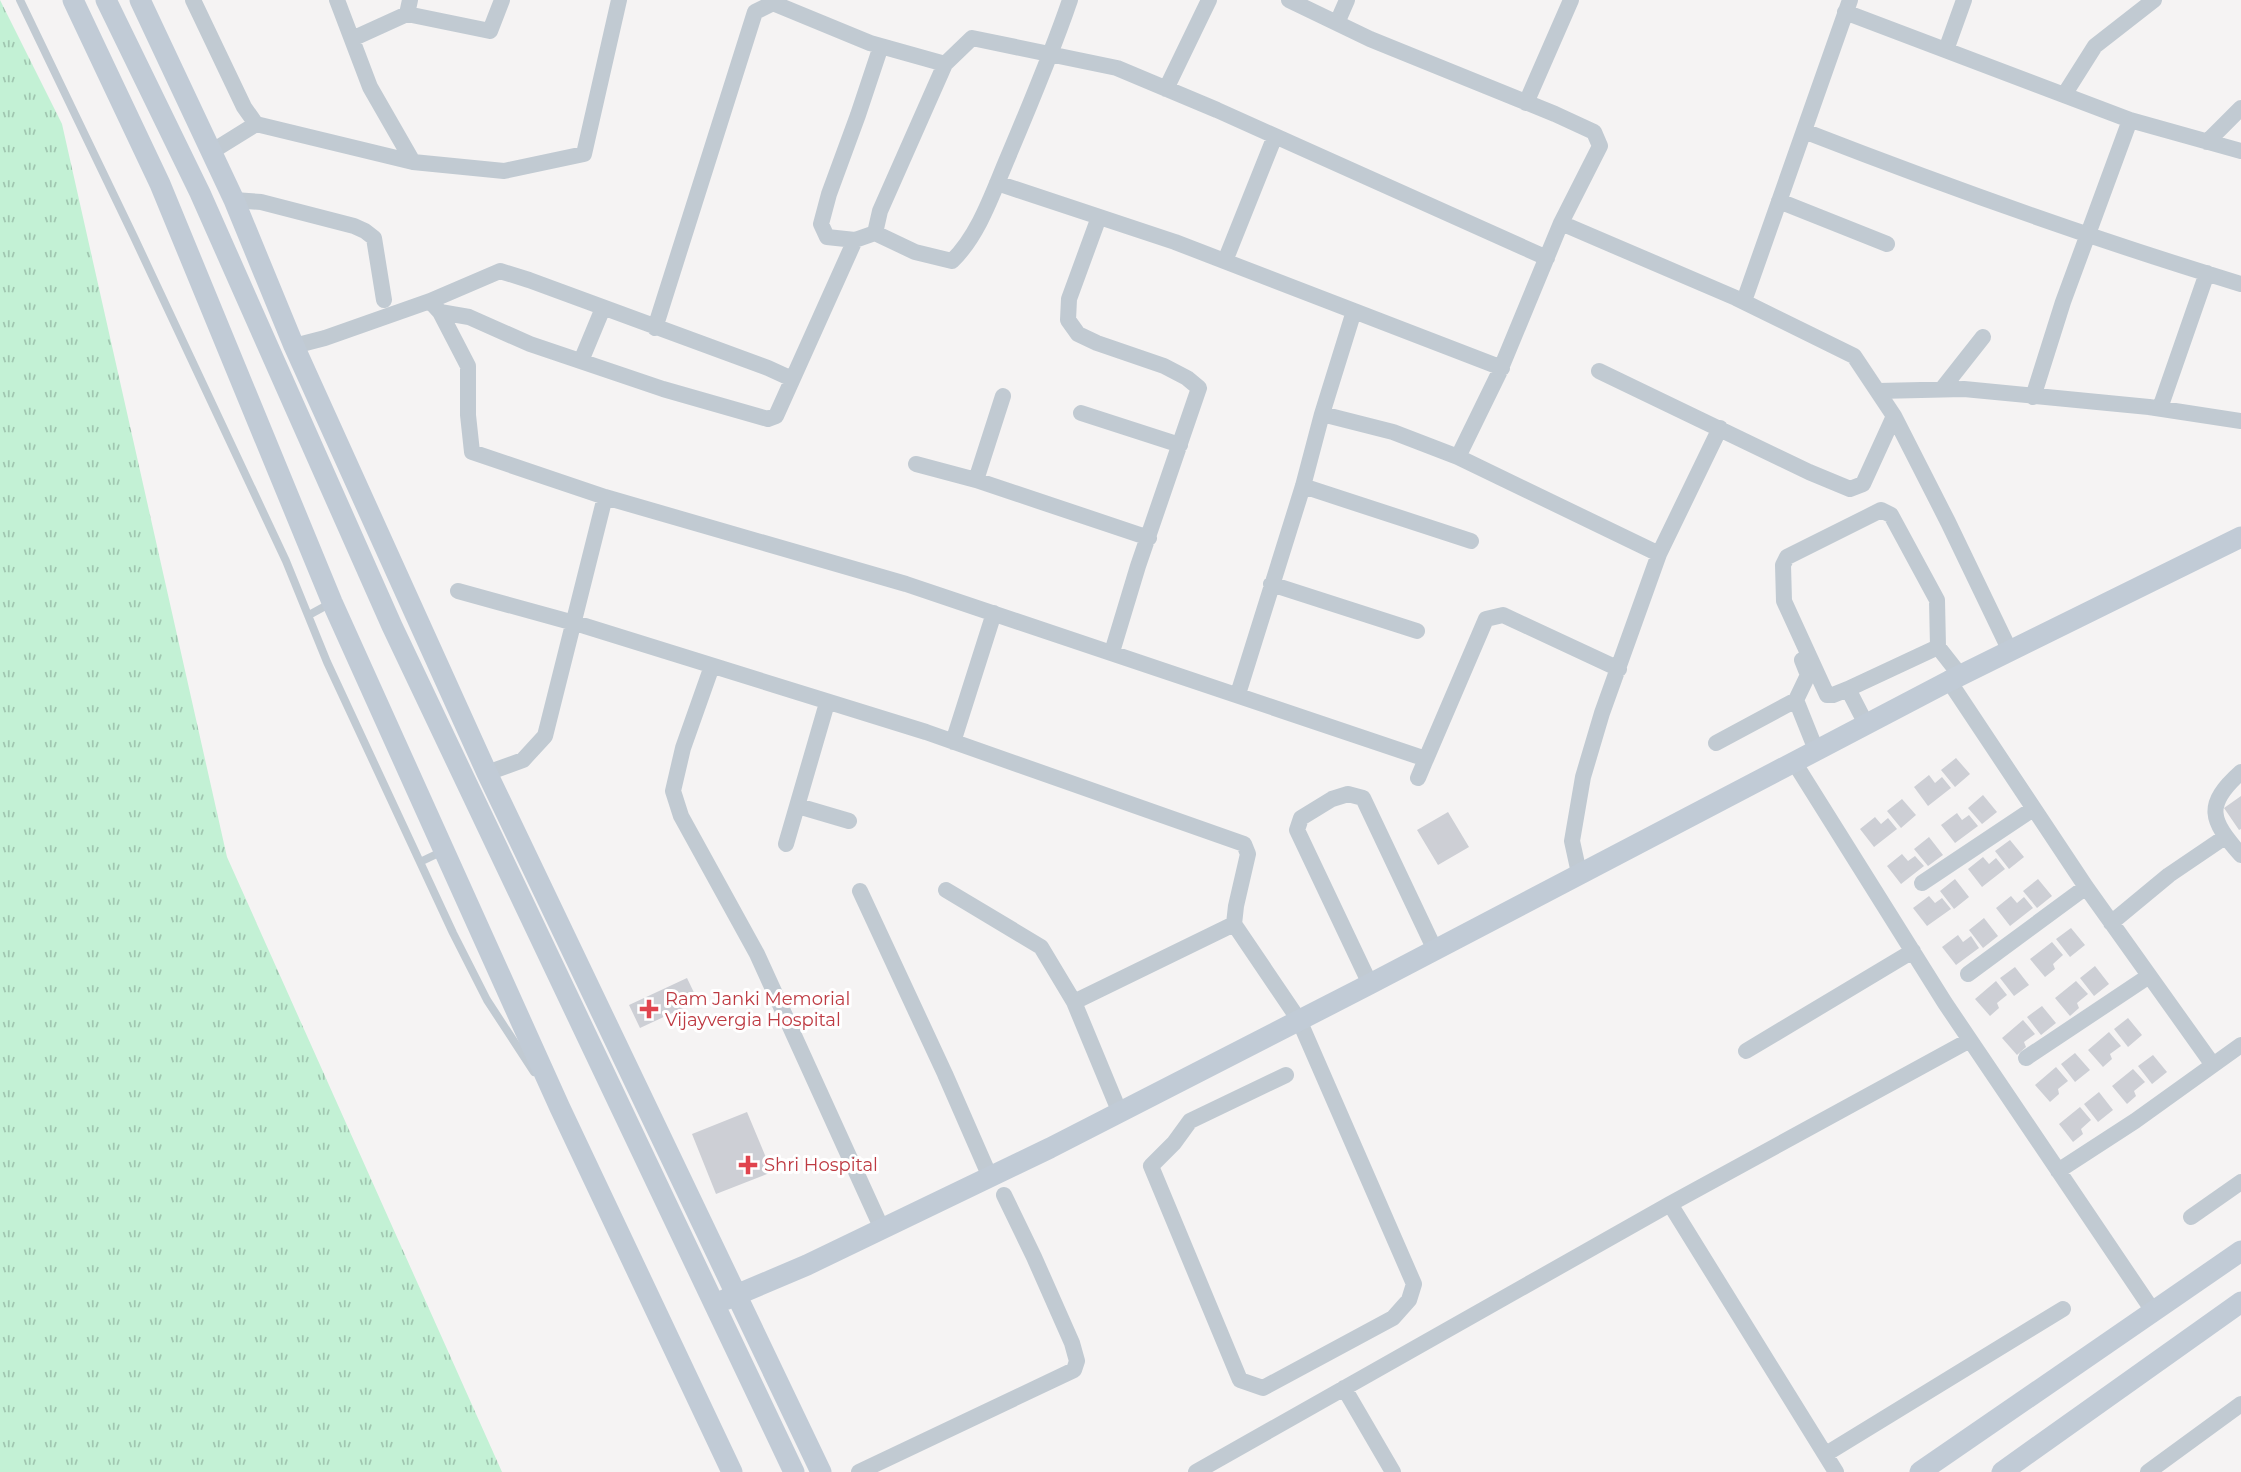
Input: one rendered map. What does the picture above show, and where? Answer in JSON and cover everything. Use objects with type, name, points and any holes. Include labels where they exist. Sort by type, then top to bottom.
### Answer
[{"type":"main road","points":[[73,0],[160,184],[332,603],[560,1108],[732,1472]]},
{"type":"main road","points":[[106,0],[188,167],[392,626],[794,1472]]},
{"type":"main road","points":[[140,0],[234,200],[295,346],[487,773],[821,1472]]},
{"type":"main road","points":[[160,184],[211,152]]},
{"type":"main road","points":[[271,353],[295,346]]},
{"type":"main road","points":[[715,1304],[882,1229],[1119,1113],[1955,678],[2241,537]]},
{"type":"main road","points":[[466,781],[487,773]]},
{"type":"main road","points":[[1920,1472],[2241,1251]]},
{"type":"main road","points":[[2002,1472],[2241,1302]]},
{"type":"street","points":[[193,0],[244,107],[256,124],[413,162],[504,171],[584,154],[619,0]]},
{"type":"street","points":[[337,0],[370,87],[413,162]]},
{"type":"street","points":[[352,39],[409,7],[490,31],[502,0]]},
{"type":"street","points":[[881,46],[821,224],[827,237],[855,240],[875,233],[915,252],[951,261],[966,247],[996,183],[1051,55],[1070,0]]},
{"type":"street","points":[[1167,89],[1209,0]]},
{"type":"street","points":[[1289,0],[1370,38],[1594,132],[1600,146],[1561,223],[1502,368],[1458,457]]},
{"type":"street","points":[[1337,23],[1347,0]]},
{"type":"street","points":[[1526,103],[1571,0]]},
{"type":"street","points":[[1946,50],[1964,0]]},
{"type":"street","points":[[2064,95],[2095,47],[2154,0]]},
{"type":"street","points":[[655,328],[755,12],[773,3],[881,46],[945,65]]},
{"type":"street","points":[[1744,301],[1847,6],[1946,50],[2130,120],[2241,151]]},
{"type":"street","points":[[875,233],[880,211],[945,65],[972,38],[1117,68],[1547,258]]},
{"type":"street","points":[[2207,142],[2241,108]]},
{"type":"street","points":[[2033,397],[2063,302],[2130,120]]},
{"type":"street","points":[[211,152],[256,124]]},
{"type":"street","points":[[1804,131],[1946,186],[2241,284]]},
{"type":"street","points":[[1225,261],[1275,136]]},
{"type":"street","points":[[996,183],[1225,261],[1502,368]]},
{"type":"street","points":[[234,200],[261,202],[365,231],[374,238],[384,300]]},
{"type":"street","points":[[1779,201],[1887,244]]},
{"type":"street","points":[[1099,217],[1069,299],[1068,320],[1078,334],[1164,366],[1199,388],[1138,566],[1112,652]]},
{"type":"street","points":[[1561,223],[1744,301],[1854,356],[1894,416],[2010,651]]},
{"type":"street","points":[[435,307],[469,317],[530,344],[663,389],[768,419],[776,416],[855,240]]},
{"type":"street","points":[[295,346],[435,307],[500,271],[792,379]]},
{"type":"street","points":[[2160,408],[2207,274]]},
{"type":"street","points":[[435,307],[468,366],[468,415],[472,452],[605,497],[906,584],[1426,759]]},
{"type":"street","points":[[581,361],[603,308]]},
{"type":"street","points":[[1238,694],[1354,311]]},
{"type":"street","points":[[1942,389],[1983,337]]},
{"type":"street","points":[[1599,372],[1850,489],[1863,484],[1894,416]]},
{"type":"street","points":[[1878,391],[1964,389],[2160,408],[2241,421]]},
{"type":"street","points":[[976,480],[1003,396]]},
{"type":"street","points":[[1081,413],[1180,445]]},
{"type":"street","points":[[1322,414],[1393,432],[1458,457],[1659,554]]},
{"type":"street","points":[[1579,873],[1572,841],[1583,777],[1602,713],[1659,554],[1720,428]]},
{"type":"street","points":[[916,464],[976,480],[1149,538]]},
{"type":"street","points":[[1303,486],[1471,541]]},
{"type":"street","points":[[487,773],[523,760],[545,736],[605,497]]},
{"type":"street","points":[[1938,647],[1848,690],[1827,695],[1784,601],[1783,565],[1787,557],[1881,510],[1891,515],[1937,600],[1938,647],[1955,678],[2034,809],[2111,923],[2213,1065]]},
{"type":"street","points":[[1716,743],[1796,700],[1808,675],[1772,581]]},
{"type":"street","points":[[1271,584],[1417,631]]},
{"type":"street","points":[[458,591],[573,623],[953,742],[1244,844],[1248,854],[1234,924],[1299,1020],[1414,1284],[1409,1300],[1393,1318],[1263,1388],[1240,1380],[1151,1166],[1174,1143],[1190,1121],[1286,1075]]},
{"type":"street","points":[[953,742],[994,613]]},
{"type":"street","points":[[1418,778],[1486,619],[1503,615],[1619,669]]},
{"type":"street","points":[[712,666],[683,748],[673,791],[681,816],[757,954],[882,1229]]},
{"type":"street","points":[[1848,690],[1866,724]]},
{"type":"street","points":[[1796,700],[1816,750]]},
{"type":"street","points":[[786,844],[827,703]]},
{"type":"street","points":[[1794,762],[1970,1040],[2153,1311]]},
{"type":"street","points":[[2241,772],[2224,788],[2215,816],[2225,837],[2241,855]]},
{"type":"street","points":[[1370,984],[1297,830],[1301,818],[1332,799],[1348,794],[1363,797],[1435,950]]},
{"type":"street","points":[[798,806],[849,821]]},
{"type":"street","points":[[1922,883],[2034,809]]},
{"type":"street","points":[[2111,923],[2169,875],[2225,837]]},
{"type":"street","points":[[1968,974],[2087,887]]},
{"type":"street","points":[[946,890],[1041,947],[1074,1002],[1119,1113]]},
{"type":"street","points":[[860,891],[990,1177]]},
{"type":"street","points":[[1074,1002],[1234,924]]},
{"type":"street","points":[[1746,1051],[1913,951]]},
{"type":"street","points":[[2026,1058],[2149,976]]},
{"type":"street","points":[[1196,1472],[1670,1204],[1970,1040]]},
{"type":"street","points":[[2058,1171],[2136,1121],[2241,1045]]},
{"type":"street","points":[[2191,1217],[2241,1182]]},
{"type":"street","points":[[859,1472],[1074,1370],[1077,1361],[1072,1343],[1004,1195]]},
{"type":"street","points":[[1670,1204],[1836,1472]]},
{"type":"street","points":[[1826,1454],[2063,1309]]},
{"type":"street","points":[[1344,1388],[1393,1472]]},
{"type":"street","points":[[2148,1472],[2241,1404]]},
{"type":"lane","points":[[20,0],[140,250],[309,615],[327,662],[487,1000],[560,1108]]},
{"type":"lane","points":[[309,615],[332,603]]},
{"type":"lane","points":[[420,862],[444,851]]},
{"type":"green space","points":[[0,0],[62,124],[227,857],[502,1472],[0,1472]]},
{"type":"building","points":[[1956,758],[1970,774],[1955,787],[1941,770]]},
{"type":"building","points":[[1929,775],[1935,783],[1942,777],[1951,788],[1928,806],[1914,787]]},
{"type":"building","points":[[1983,795],[1997,812],[1982,824],[1968,808]]},
{"type":"building","points":[[2241,796],[2241,829],[2239,830],[2224,808]]},
{"type":"building","points":[[1902,799],[1916,815],[1901,828],[1887,811]]},
{"type":"building","points":[[1448,812],[1469,847],[1438,865],[1417,830]]},
{"type":"building","points":[[1957,813],[1962,820],[1969,815],[1978,826],[1955,843],[1941,825]]},
{"type":"building","points":[[1875,817],[1881,824],[1888,818],[1897,829],[1874,847],[1860,829]]},
{"type":"building","points":[[1929,837],[1943,855],[1928,866],[1914,849]]},
{"type":"building","points":[[2010,840],[2024,857],[2009,869],[1995,851]]},
{"type":"building","points":[[1902,854],[1908,861],[1915,856],[1924,866],[1901,884],[1887,866]]},
{"type":"building","points":[[1983,857],[1989,864],[1996,858],[2005,869],[1982,887],[1968,869]]},
{"type":"building","points":[[1955,879],[1969,897],[1954,909],[1940,891]]},
{"type":"building","points":[[2038,879],[2052,896],[2037,908],[2023,891]]},
{"type":"building","points":[[1929,896],[1935,903],[1942,898],[1951,909],[1927,926],[1913,908]]},
{"type":"building","points":[[2011,896],[2017,903],[2024,897],[2033,908],[2010,926],[1996,908]]},
{"type":"building","points":[[1984,918],[1998,936],[1983,948],[1969,930]]},
{"type":"building","points":[[2071,928],[2085,945],[2070,957],[2056,939]]},
{"type":"building","points":[[1958,935],[1963,942],[1971,936],[1979,948],[1956,965],[1942,947]]},
{"type":"building","points":[[2052,942],[2063,955],[2053,964],[2055,969],[2045,977],[2030,959]]},
{"type":"building","points":[[2095,966],[2109,984],[2094,996],[2080,978]]},
{"type":"building","points":[[2015,967],[2029,985],[2014,996],[2000,978]]},
{"type":"building","points":[[687,978],[698,1001],[640,1028],[629,1005]]},
{"type":"building","points":[[1996,981],[2007,995],[1997,1003],[1999,1008],[1990,1016],[1975,999]]},
{"type":"building","points":[[2076,981],[2088,994],[2077,1003],[2079,1008],[2070,1016],[2055,998]]},
{"type":"building","points":[[2042,1006],[2056,1023],[2041,1035],[2027,1017]]},
{"type":"building","points":[[2128,1018],[2142,1035],[2128,1047],[2114,1029]]},
{"type":"building","points":[[2023,1020],[2035,1034],[2024,1042],[2026,1047],[2017,1055],[2002,1038]]},
{"type":"building","points":[[2109,1032],[2121,1046],[2110,1054],[2112,1059],[2103,1067],[2088,1050]]},
{"type":"building","points":[[2075,1053],[2090,1070],[2075,1082],[2061,1064]]},
{"type":"building","points":[[2153,1055],[2167,1072],[2152,1084],[2138,1066]]},
{"type":"building","points":[[2056,1067],[2068,1081],[2058,1089],[2059,1094],[2050,1102],[2035,1085]]},
{"type":"building","points":[[2133,1069],[2145,1082],[2134,1091],[2136,1096],[2127,1104],[2112,1086]]},
{"type":"building","points":[[2099,1092],[2113,1110],[2098,1122],[2084,1104]]},
{"type":"building","points":[[2080,1107],[2091,1120],[2081,1129],[2083,1134],[2073,1142],[2059,1124]]},
{"type":"building","points":[[747,1112],[772,1172],[716,1194],[692,1134]]},
{"type":"place","name":"Ram Janki Memorial Vijayvergia Hospital","points":[[649,1009]]},
{"type":"place","name":"Shri Hospital","points":[[748,1165]]}]
